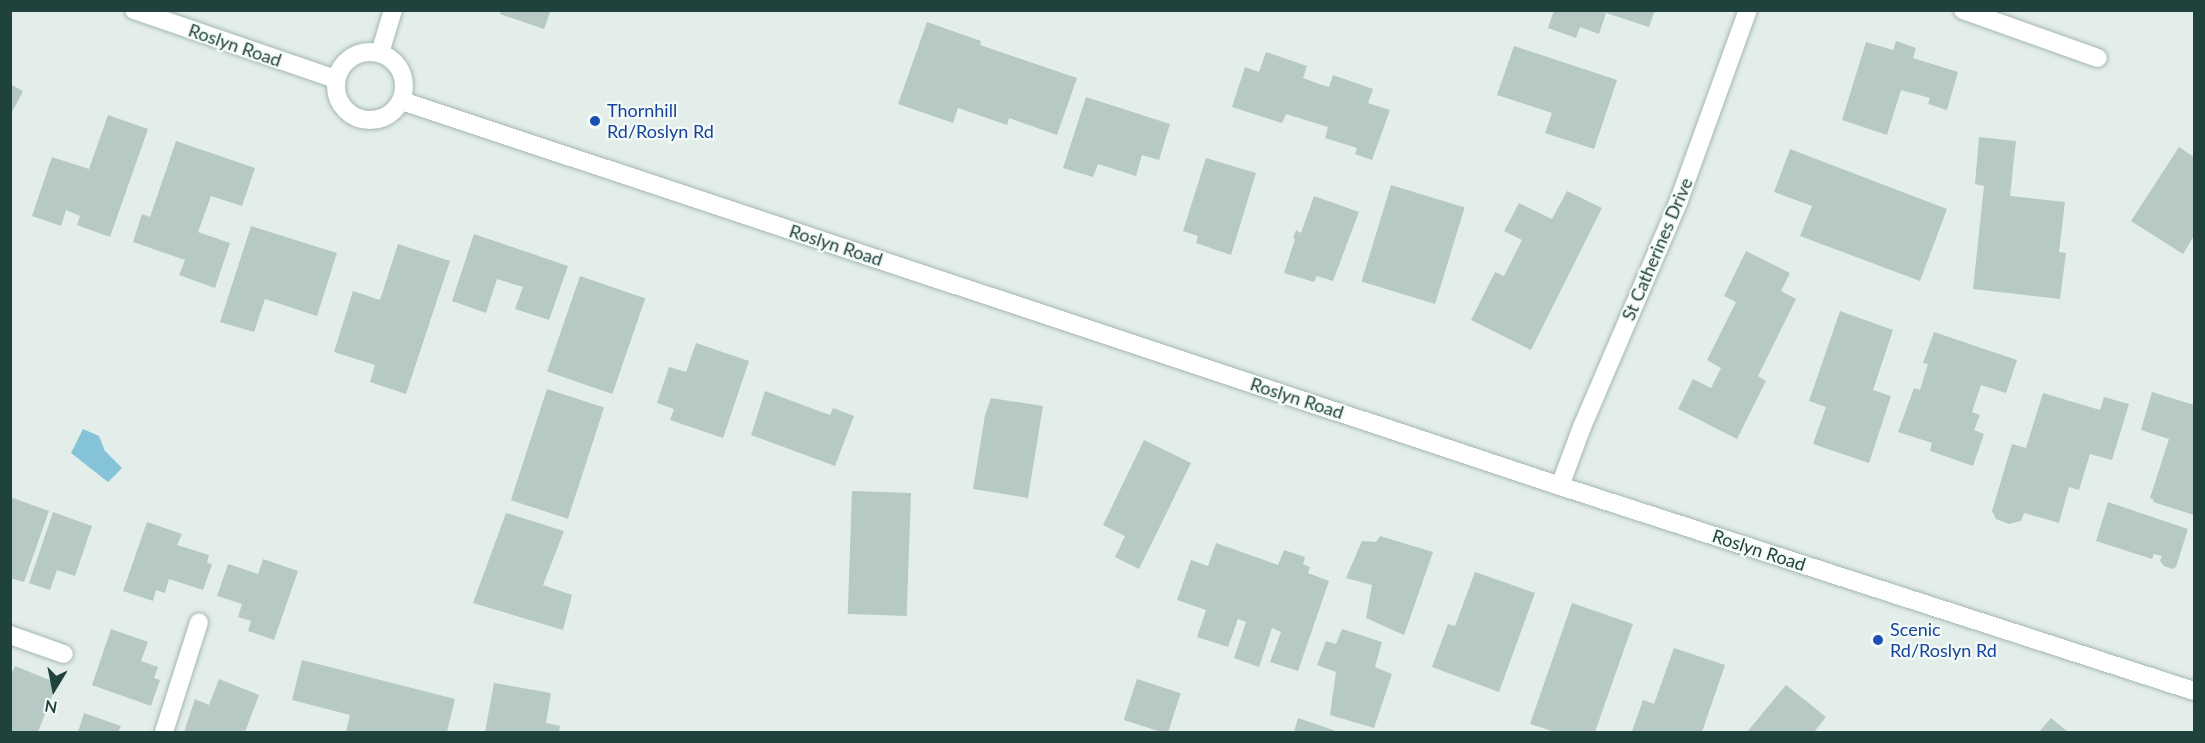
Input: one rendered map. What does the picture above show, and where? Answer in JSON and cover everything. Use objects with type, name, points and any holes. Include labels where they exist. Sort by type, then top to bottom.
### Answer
[{"type":"street","name":"Roslyn Road","points":[[134,10],[336,79]]},
{"type":"street","points":[[380,53],[393,10]]},
{"type":"street","name":"St Catherines Drive","points":[[1560,486],[1582,427],[1678,203],[1748,10]]},
{"type":"street","points":[[1963,10],[2098,58]]},
{"type":"street","points":[[370,51],[390,58],[401,72],[405,89],[396,110],[376,120],[355,117],[339,101],[336,79],[345,63],[352,57],[370,51]]},
{"type":"street","name":"Roslyn Road","points":[[402,100],[1560,486],[2194,691]]},
{"type":"street","points":[[164,732],[199,622]]},
{"type":"street","points":[[10,635],[64,654]]},
{"type":"water","points":[[83,429],[99,436],[105,451],[122,468],[108,482],[71,453]]},
{"type":"building","points":[[501,10],[551,10],[544,29],[500,14]]},
{"type":"building","points":[[1554,10],[1655,10],[1649,27],[1606,13],[1599,34],[1580,27],[1576,38],[1548,28]]},
{"type":"building","points":[[927,22],[981,41],[980,45],[1077,78],[1057,135],[1009,118],[1007,125],[958,108],[953,123],[898,104]]},
{"type":"building","points":[[1896,41],[1916,48],[1913,58],[1958,72],[1947,110],[1928,104],[1930,98],[1901,90],[1887,135],[1842,120],[1866,42],[1893,50]]},
{"type":"building","points":[[1514,46],[1617,80],[1594,149],[1545,133],[1552,113],[1497,95]]},
{"type":"building","points":[[1266,52],[1307,66],[1303,78],[1319,84],[1329,87],[1333,75],[1373,89],[1368,103],[1390,110],[1372,160],[1355,154],[1357,148],[1325,138],[1328,127],[1286,114],[1282,123],[1232,107],[1245,67],[1259,72]]},
{"type":"building","points":[[10,84],[23,91],[10,116]]},
{"type":"building","points":[[1086,97],[1170,124],[1159,160],[1142,155],[1136,176],[1098,164],[1093,177],[1063,168]]},
{"type":"building","points":[[108,115],[148,129],[110,237],[77,225],[80,216],[66,210],[61,226],[32,216],[52,157],[89,169]]},
{"type":"building","points":[[1979,137],[2016,141],[2010,196],[2065,202],[2059,252],[2066,253],[2060,299],[1973,289],[1984,186],[1975,184]]},
{"type":"building","points":[[176,141],[255,168],[242,206],[211,196],[198,232],[230,243],[215,288],[179,275],[185,260],[133,242],[142,214],[150,217]]},
{"type":"building","points":[[2179,147],[2194,157],[2194,236],[2183,254],[2131,221]]},
{"type":"building","points":[[1790,149],[1947,209],[1920,281],[1800,236],[1812,206],[1774,192]]},
{"type":"building","points":[[1206,158],[1256,173],[1231,255],[1196,243],[1198,236],[1183,231]]},
{"type":"building","points":[[1391,185],[1465,208],[1435,304],[1361,282]]},
{"type":"building","points":[[1567,191],[1602,208],[1531,350],[1471,320],[1495,272],[1504,276],[1522,240],[1504,231],[1519,203],[1552,219]]},
{"type":"building","points":[[1314,196],[1359,212],[1333,281],[1317,276],[1314,282],[1284,273],[1296,230],[1301,233]]},
{"type":"building","points":[[251,226],[337,253],[317,316],[265,299],[254,332],[220,322]]},
{"type":"building","points":[[474,234],[568,266],[549,320],[515,309],[523,287],[497,279],[486,313],[452,301]]},
{"type":"building","points":[[398,244],[450,261],[406,394],[370,382],[375,365],[334,352],[353,291],[380,300]]},
{"type":"building","points":[[1746,251],[1790,273],[1781,291],[1796,299],[1758,376],[1766,381],[1737,439],[1678,409],[1693,379],[1711,388],[1721,368],[1707,360],[1736,302],[1724,296]]},
{"type":"building","points":[[580,276],[645,298],[612,394],[547,371]]},
{"type":"building","points":[[1840,311],[1893,330],[1873,390],[1891,396],[1869,463],[1813,444],[1826,407],[1809,401]]},
{"type":"building","points":[[1934,332],[2017,360],[2006,393],[1981,385],[1972,412],[1980,415],[1974,430],[1984,434],[1973,466],[1930,451],[1932,443],[1898,432],[1914,388],[1920,390],[1928,364],[1923,363]]},
{"type":"building","points":[[696,343],[749,361],[723,438],[670,420],[674,409],[657,403],[669,367],[686,372]]},
{"type":"building","points":[[547,389],[604,408],[568,519],[511,500]]},
{"type":"building","points":[[765,391],[830,415],[833,408],[854,416],[835,466],[751,435]]},
{"type":"building","points":[[2152,392],[2194,405],[2194,515],[2153,502],[2154,500],[2150,498],[2169,439],[2141,430]]},
{"type":"building","points":[[2043,393],[2100,410],[2104,397],[2129,404],[2112,460],[2090,454],[2079,490],[2069,487],[2059,523],[2024,513],[2021,521],[2009,524],[1996,519],[1992,511],[2012,444],[2026,448]]},
{"type":"building","points":[[991,398],[1043,406],[1028,498],[973,489],[985,415]]},
{"type":"building","points":[[1144,440],[1191,463],[1139,569],[1115,557],[1125,536],[1103,525]]},
{"type":"building","points":[[852,491],[911,493],[907,616],[848,614]]},
{"type":"building","points":[[10,497],[49,511],[24,582],[10,578]]},
{"type":"building","points":[[2108,502],[2188,529],[2176,567],[2172,569],[2164,566],[2160,561],[2162,556],[2154,554],[2152,559],[2096,541]]},
{"type":"building","points":[[53,512],[92,526],[75,576],[57,570],[50,590],[29,583]]},
{"type":"building","points":[[506,513],[564,531],[543,585],[572,595],[563,630],[473,603]]},
{"type":"building","points":[[147,522],[182,534],[177,545],[209,555],[207,563],[212,564],[203,590],[169,579],[165,593],[156,590],[153,601],[123,591]]},
{"type":"building","points":[[1380,536],[1433,552],[1404,635],[1366,618],[1372,585],[1346,578],[1362,541],[1376,542]]},
{"type":"building","points":[[1216,543],[1278,565],[1284,550],[1305,557],[1303,564],[1310,567],[1308,573],[1329,581],[1298,671],[1270,662],[1281,632],[1272,628],[1259,667],[1234,658],[1246,622],[1238,619],[1228,647],[1197,637],[1206,610],[1177,600],[1191,560],[1208,566]]},
{"type":"building","points":[[263,559],[298,571],[274,640],[248,631],[251,621],[238,617],[242,604],[217,596],[228,564],[258,574]]},
{"type":"building","points":[[1475,572],[1535,593],[1499,692],[1432,667],[1448,624],[1455,626]]},
{"type":"building","points":[[1572,603],[1633,624],[1595,732],[1555,732],[1530,724]]},
{"type":"building","points":[[111,629],[148,642],[141,661],[158,667],[154,678],[160,680],[151,706],[92,685]]},
{"type":"building","points":[[1342,629],[1382,642],[1375,667],[1392,674],[1374,728],[1330,715],[1336,672],[1317,665],[1326,641],[1336,644]]},
{"type":"building","points":[[1674,648],[1725,665],[1702,732],[1632,731],[1643,700],[1654,704]]},
{"type":"building","points":[[302,660],[455,699],[447,732],[346,732],[350,715],[292,700]]},
{"type":"building","points":[[15,666],[57,683],[38,732],[10,732],[10,676]]},
{"type":"building","points":[[219,679],[259,695],[245,732],[184,732],[195,699],[209,705]]},
{"type":"building","points":[[1137,679],[1181,693],[1168,732],[1161,732],[1124,720]]},
{"type":"building","points":[[494,683],[551,693],[546,723],[560,726],[559,732],[485,732]]},
{"type":"building","points":[[1786,685],[1826,717],[1814,732],[1747,732]]},
{"type":"building","points":[[84,713],[121,726],[118,732],[78,732]]},
{"type":"building","points":[[1298,718],[1339,732],[1294,732]]},
{"type":"building","points":[[2051,718],[2068,732],[2039,732]]},
{"type":"place","name":"Thornhill Rd/Roslyn Rd","points":[[595,121]]},
{"type":"place","name":"Scenic Rd/Roslyn Rd","points":[[1878,640]]}]
